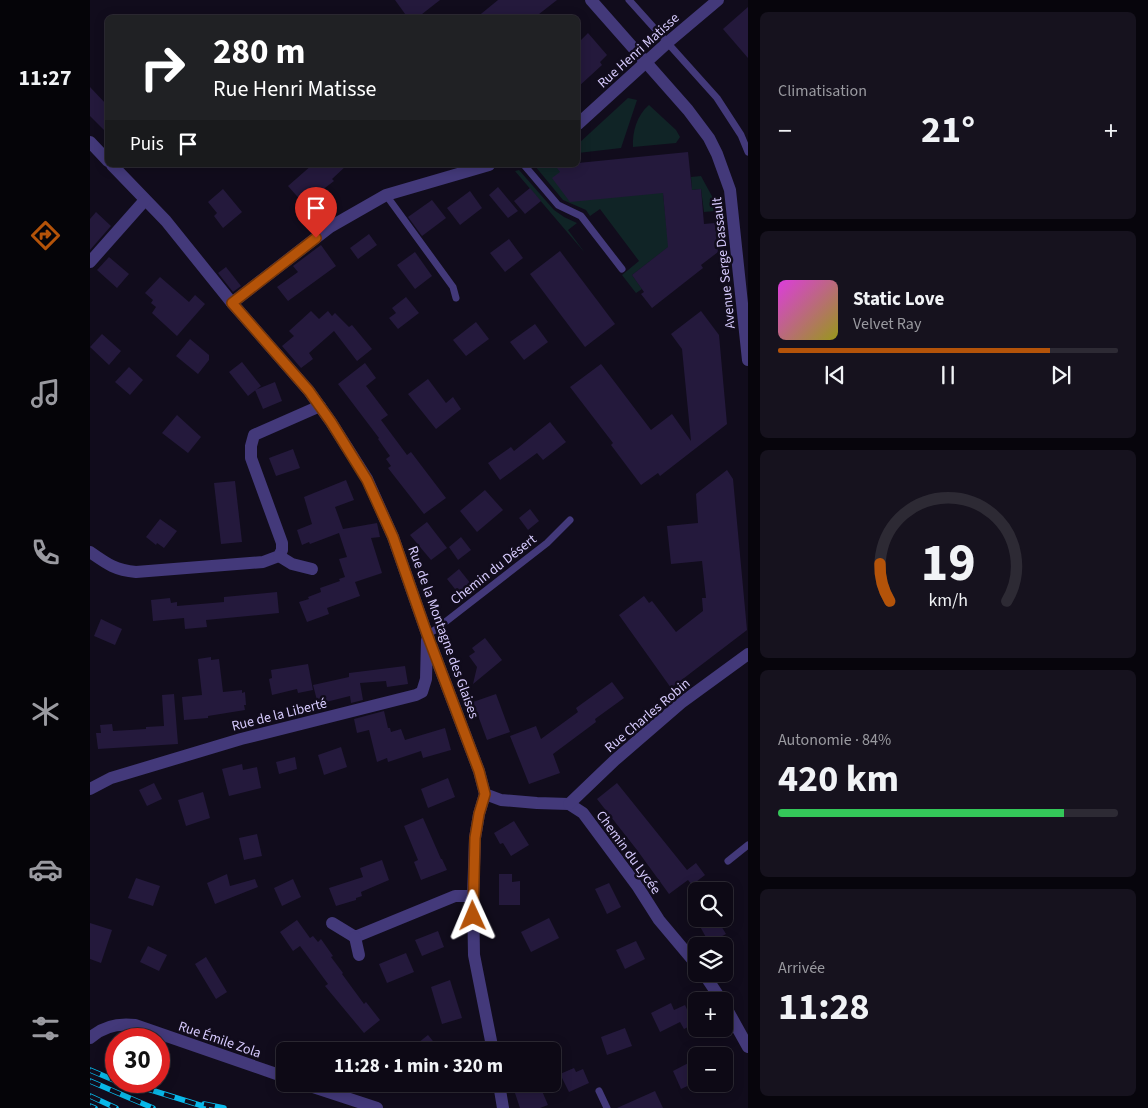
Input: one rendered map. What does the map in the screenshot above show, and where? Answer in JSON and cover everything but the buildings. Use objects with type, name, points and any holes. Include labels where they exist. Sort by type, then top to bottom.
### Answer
[{"type":"street","name":"Avenue Serge Dassault","points":[[591,0],[698,122],[717,154],[730,190],[743,248],[748,360]]},
{"type":"street","name":"Rue Henri Matisse","points":[[580,122],[667,43],[718,0]]},
{"type":"street","points":[[90,142],[105,158]]},
{"type":"street","name":"Rue de la Montagne des Glaises","points":[[114,167],[166,221],[232,303],[309,391],[357,464],[377,500],[393,537],[427,634],[479,771],[485,794]]},
{"type":"street","points":[[232,303],[330,227],[386,195],[482,167]]},
{"type":"street","points":[[90,262],[145,200]]},
{"type":"street","points":[[90,552],[111,567],[136,572],[263,562],[279,556],[282,550],[282,543],[251,458],[252,440],[254,435],[320,406]]},
{"type":"street","points":[[279,556],[292,564],[312,569]]},
{"type":"street","name":"Rue de la Liberté","points":[[90,790],[112,778],[241,739],[416,695],[422,692],[426,679],[427,634]]},
{"type":"street","name":"Rue Charles Robin","points":[[569,804],[681,703],[748,654]]},
{"type":"street","points":[[491,1042],[474,955],[473,896],[475,838],[485,794],[501,800],[569,804]]},
{"type":"street","name":"Chemin du Lycée","points":[[569,804],[583,813],[638,887],[659,920],[688,954]]},
{"type":"street","points":[[355,937],[455,896],[473,896]]},
{"type":"street","points":[[332,923],[355,937],[359,955]]},
{"type":"street","points":[[733,1021],[748,1047]]},
{"type":"street","name":"Rue Émile Zola","points":[[90,1038],[110,1026],[119,1024],[135,1025],[276,1074]]},
{"type":"street","points":[[328,1092],[377,1108]]},
{"type":"street","points":[[500,1092],[503,1108]]},
{"type":"lane","points":[[629,0],[718,98],[741,136],[748,152]]},
{"type":"lane","points":[[526,167],[558,205],[581,216],[622,269]]},
{"type":"lane","points":[[386,195],[453,287],[456,298]]},
{"type":"lane","name":"Chemin du Désert","points":[[427,634],[435,630],[547,543],[570,520]]},
{"type":"lane","points":[[728,861],[748,844]]},
{"type":"lane","points":[[599,1091],[607,1108]]},
{"type":"green space","points":[[628,98],[637,100],[621,148],[580,153],[580,142]]},
{"type":"green space","points":[[649,105],[676,130],[680,137],[676,143],[633,147],[636,124],[641,114]]},
{"type":"green space","points":[[536,167],[571,167],[663,193],[667,231],[671,245],[632,275],[642,289],[636,293],[622,275],[639,261],[600,209],[590,216],[586,210],[563,200]]},
{"type":"green space","points":[[519,170],[554,210],[577,223],[568,230],[585,253],[515,171]]},
{"type":"green space","points":[[701,176],[714,200],[715,211],[704,212],[701,189],[692,190],[691,177]]},
{"type":"railway","points":[[90,1070],[105,1076]]},
{"type":"railway","points":[[90,1081],[153,1108]]},
{"type":"railway","points":[[161,1093],[209,1108]]},
{"type":"railway","points":[[90,1096],[116,1108]]},
{"type":"railway","points":[[204,1104],[224,1108]]},
{"type":"railway","points":[[90,1106],[95,1108]]},
{"type":"route","points":[[316,238],[232,303],[309,391],[325,414],[367,480],[393,537],[427,634],[479,771],[485,794],[475,838],[473,916]]}]
